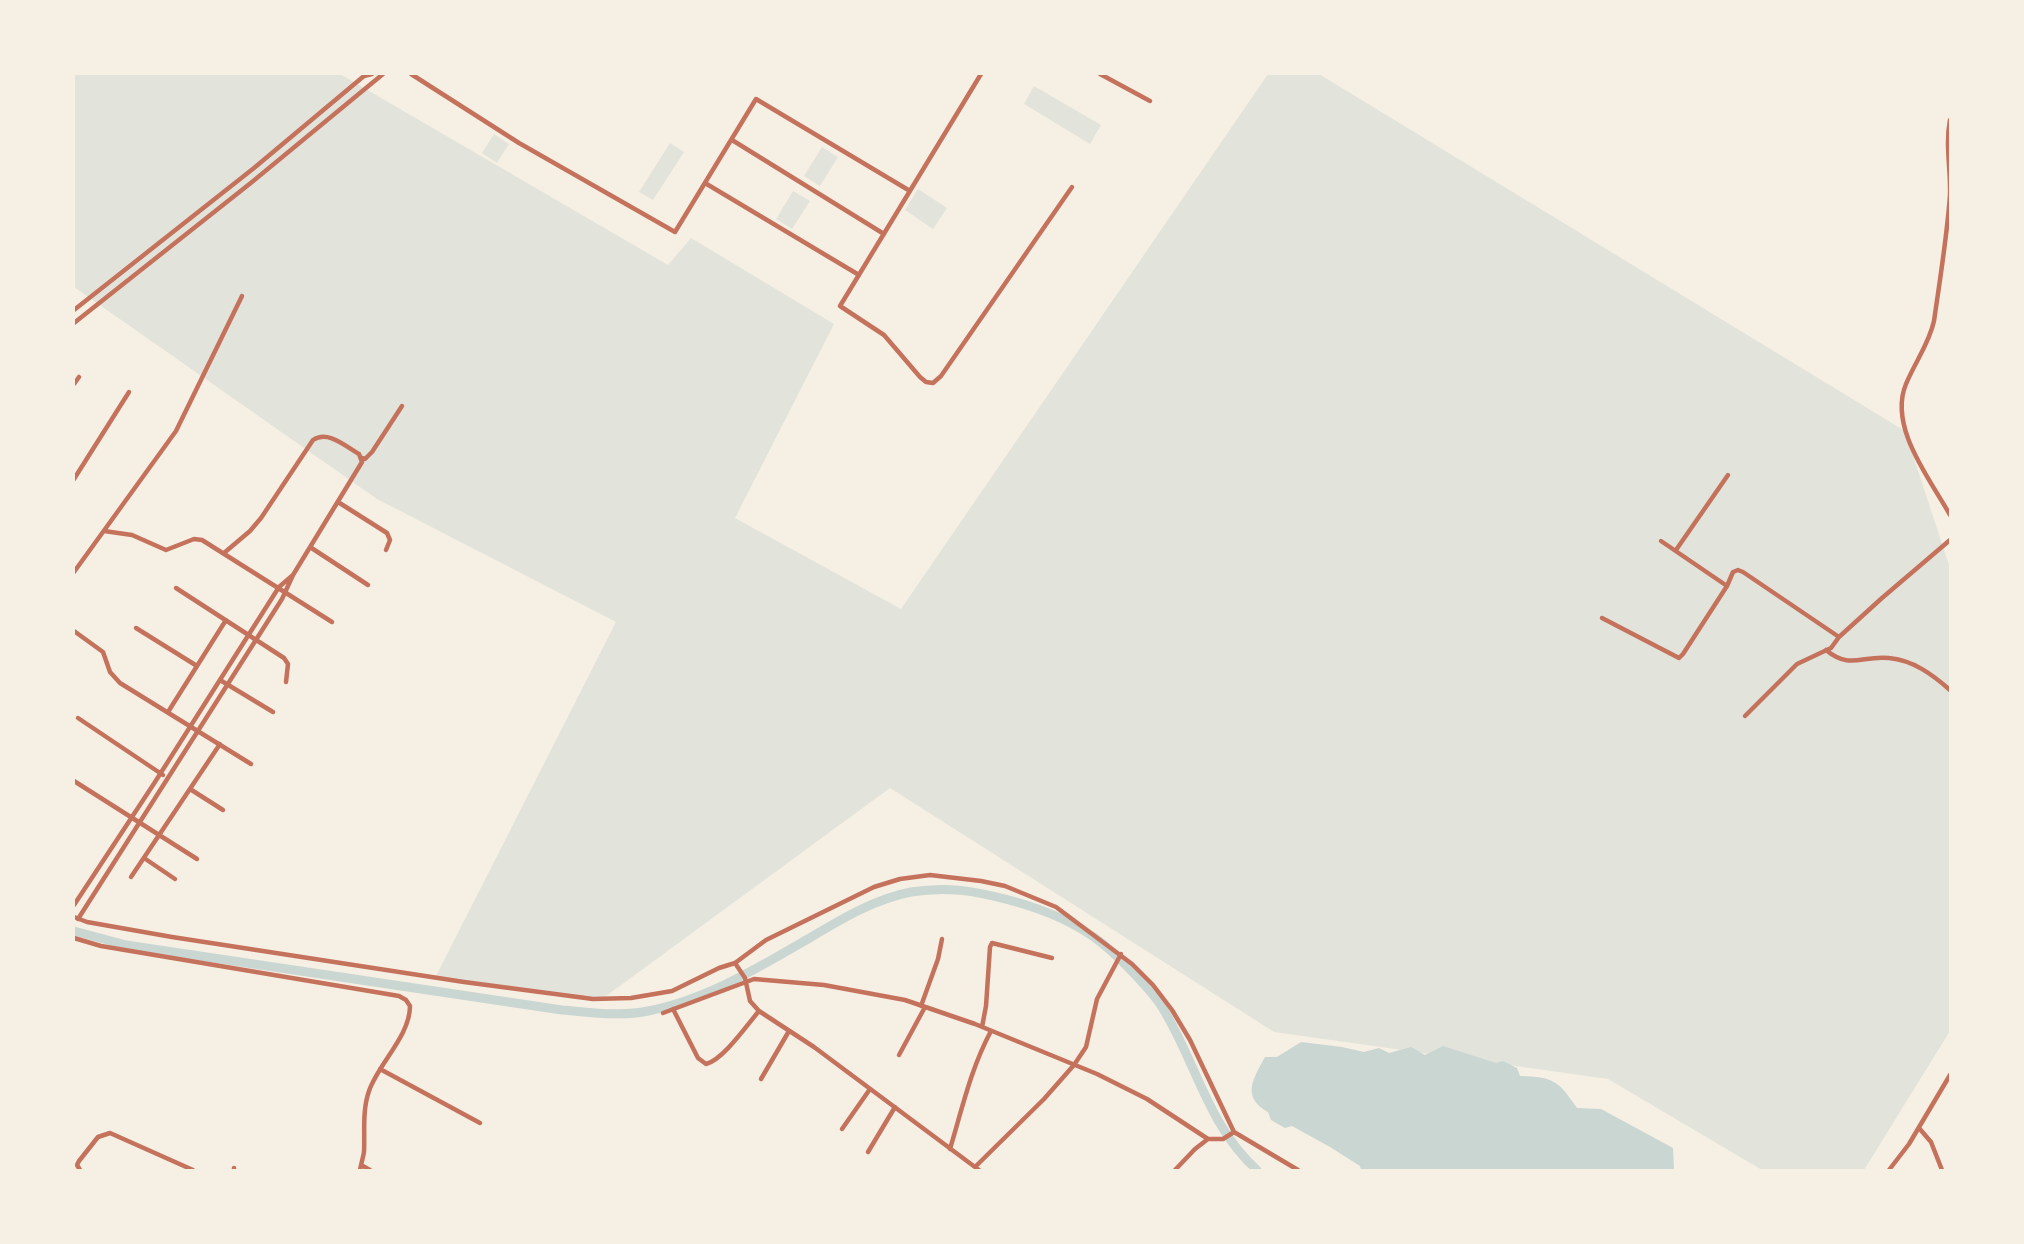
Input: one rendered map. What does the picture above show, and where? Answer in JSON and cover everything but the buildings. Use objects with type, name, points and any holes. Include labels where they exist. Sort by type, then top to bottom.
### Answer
[{"type":"street","points":[[74,310],[254,168],[364,76],[372,74]]},
{"type":"street","points":[[74,323],[252,182],[383,74]]},
{"type":"street","points":[[411,74],[519,143],[675,232],[756,99],[910,190]]},
{"type":"street","points":[[981,74],[840,306],[884,335],[920,377],[926,382],[933,383],[941,376],[1072,187]]},
{"type":"street","points":[[1100,74],[1150,101]]},
{"type":"street","points":[[1950,120],[1950,192],[1934,321],[1931,335],[1905,386],[1901,406],[1907,438],[1950,514]]},
{"type":"street","points":[[732,140],[884,234]]},
{"type":"street","points":[[705,183],[859,275]]},
{"type":"street","points":[[74,572],[176,431],[242,296]]},
{"type":"street","points":[[74,384],[79,376]]},
{"type":"street","points":[[74,479],[129,392]]},
{"type":"street","points":[[362,458],[365,459],[372,452],[402,406]]},
{"type":"street","points":[[224,554],[261,518],[313,440],[320,435],[327,436],[362,458]]},
{"type":"street","points":[[362,458],[359,468],[293,575],[286,592],[199,731],[76,918],[172,937],[464,982],[593,999],[631,998],[672,991],[719,968],[735,963],[766,940],[874,887],[900,879],[930,875],[966,878],[1005,886],[1056,907],[1120,956],[1153,985],[1173,1010],[1190,1040],[1232,1134],[1298,1170]]},
{"type":"street","points":[[1676,550],[1728,475]]},
{"type":"street","points":[[338,502],[387,533],[390,536],[386,550]]},
{"type":"street","points":[[104,531],[132,535],[166,550],[194,539],[202,540],[332,621]]},
{"type":"street","points":[[1744,716],[1797,664],[1831,648],[1839,637],[1950,540]]},
{"type":"street","points":[[1661,541],[1727,586]]},
{"type":"street","points":[[310,548],[368,585]]},
{"type":"street","points":[[1602,618],[1679,658],[1727,586],[1733,572],[1738,570],[1839,637]]},
{"type":"street","points":[[74,905],[279,587],[293,575]]},
{"type":"street","points":[[176,588],[284,658],[288,664],[286,682]]},
{"type":"street","points":[[168,712],[226,620]]},
{"type":"street","points":[[136,628],[197,666]]},
{"type":"street","points":[[74,631],[100,648],[107,660],[110,672],[120,682],[251,764]]},
{"type":"street","points":[[1826,650],[1834,657],[1848,662],[1884,658],[1902,660],[1925,671],[1950,690]]},
{"type":"street","points":[[220,680],[273,712]]},
{"type":"street","points":[[78,718],[167,778]]},
{"type":"street","points":[[131,877],[220,744]]},
{"type":"street","points":[[74,781],[197,859]]},
{"type":"street","points":[[190,789],[223,810]]},
{"type":"street","points":[[144,858],[175,879]]},
{"type":"street","points":[[74,938],[101,946],[399,996],[406,1000],[410,1006],[407,1021],[368,1094],[361,1168],[370,1170]]},
{"type":"street","points":[[899,1055],[923,1006],[942,939]]},
{"type":"street","points":[[982,1027],[992,943],[1052,958]]},
{"type":"street","points":[[735,963],[745,980],[750,1001],[759,1011],[814,1047],[977,1169],[1074,1065],[1086,1047],[1097,999],[1120,956]]},
{"type":"street","points":[[663,1013],[754,978],[824,985],[905,1000],[982,1027],[1074,1065],[1147,1099],[1208,1138],[1223,1139],[1232,1134]]},
{"type":"street","points":[[672,1009],[698,1058],[706,1064],[728,1047],[759,1011]]},
{"type":"street","points":[[761,1079],[789,1031]]},
{"type":"street","points":[[950,1149],[972,1073],[991,1031]]},
{"type":"street","points":[[380,1069],[480,1123]]},
{"type":"street","points":[[1889,1170],[1898,1161],[1950,1075]]},
{"type":"street","points":[[842,1129],[870,1089]]},
{"type":"street","points":[[868,1152],[895,1107]]},
{"type":"street","points":[[1919,1128],[1931,1142],[1942,1170]]},
{"type":"street","points":[[78,1170],[79,1161],[98,1137],[110,1133],[193,1170]]},
{"type":"street","points":[[1175,1170],[1208,1138]]},
{"type":"shaded area","points":[[74,74],[340,74],[668,265],[691,238],[834,324],[735,518],[901,609],[1268,74],[1319,74],[1905,431],[1950,568],[1950,1031],[1864,1170],[1762,1170],[1608,1079],[1274,1032],[890,788],[602,999],[435,978],[616,622],[377,499],[74,287]]},
{"type":"shaded area","points":[[1034,86],[1101,125],[1090,144],[1024,104]]},
{"type":"shaded area","points":[[494,134],[509,144],[497,163],[482,153]]},
{"type":"shaded area","points":[[670,143],[684,152],[653,200],[639,192]]},
{"type":"shaded area","points":[[822,147],[838,157],[820,186],[804,176]]},
{"type":"shaded area","points":[[918,189],[947,208],[933,229],[905,210]]},
{"type":"shaded area","points":[[793,191],[810,201],[792,229],[776,219]]},
{"type":"shaded area","points":[[1301,1042],[1364,1052],[1379,1048],[1389,1053],[1411,1047],[1425,1055],[1443,1046],[1496,1063],[1503,1061],[1517,1068],[1520,1076],[1540,1077],[1554,1082],[1565,1091],[1577,1108],[1601,1109],[1673,1148],[1674,1170],[1361,1170],[1360,1166],[1330,1147],[1292,1126],[1285,1128],[1271,1120],[1268,1112],[1254,1100],[1252,1087],[1265,1057],[1277,1057]]},
{"type":"waterway","points":[[74,931],[126,945],[562,1010],[627,1014],[669,1006],[731,982],[845,918],[897,895],[937,889],[984,894],[1059,917],[1093,936],[1126,965],[1162,1007],[1214,1114],[1240,1153],[1257,1170]]}]
